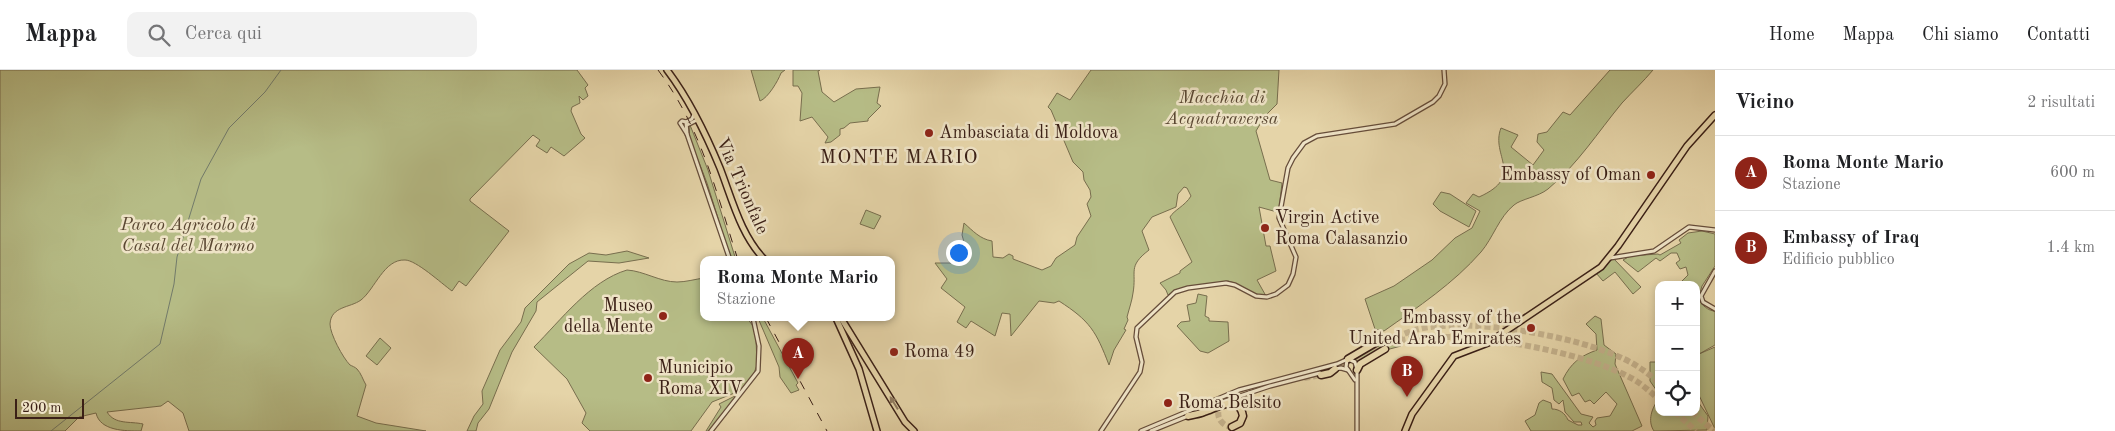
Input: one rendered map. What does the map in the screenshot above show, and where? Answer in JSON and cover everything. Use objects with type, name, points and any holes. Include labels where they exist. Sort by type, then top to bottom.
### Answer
[{"type":"highway","points":[[1347,359],[1382,340]]},
{"type":"highway","points":[[1355,373],[1360,364],[1385,349]]},
{"type":"highway","points":[[1321,376],[1329,374],[1335,369]]},
{"type":"highway","points":[[1188,416],[1226,403],[1233,403],[1240,407],[1243,416],[1240,423],[1232,427]]},
{"type":"main road","name":"Via Trionfale","points":[[667,70],[694,114],[715,157],[746,232],[762,256]]},
{"type":"main road","points":[[1405,431],[1412,414],[1453,357],[1497,338],[1596,271],[1609,258],[1686,146],[1715,115]]},
{"type":"main road","points":[[838,321],[859,369],[877,431]]},
{"type":"main road","points":[[842,321],[905,422],[914,431]]},
{"type":"main road","points":[[859,369],[863,364],[871,365]]},
{"type":"street","points":[[1101,431],[1140,371],[1142,362],[1136,337],[1137,328],[1168,299],[1182,290],[1224,283],[1233,284],[1262,297],[1273,296],[1284,289],[1292,276],[1296,257],[1279,218],[1285,177],[1296,154],[1306,142],[1314,137],[1388,127],[1397,124],[1436,99],[1445,84],[1444,70]]},
{"type":"street","points":[[687,134],[687,124],[694,114]]},
{"type":"street","points":[[697,120],[687,124],[681,121],[729,256]]},
{"type":"street","points":[[1609,258],[1623,254],[1654,251],[1689,227],[1696,226],[1715,230]]},
{"type":"street","points":[[1617,247],[1618,251],[1623,254]]},
{"type":"street","points":[[1715,271],[1702,292],[1701,298],[1715,309]]},
{"type":"street","points":[[711,431],[758,371],[759,346],[754,321]]},
{"type":"street","points":[[1347,359],[1346,365],[1348,370]]},
{"type":"street","points":[[1140,431],[1232,392],[1336,365],[1347,359],[1355,362],[1357,431]]},
{"type":"street","points":[[1152,431],[1250,391],[1335,369],[1348,370],[1355,373]]},
{"type":"green space","name":"Parco Agricolo di Casal del Marmo","points":[[0,70],[577,70],[588,85],[585,88],[588,96],[583,100],[579,96],[580,103],[572,107],[571,111],[581,134],[585,138],[564,156],[551,147],[547,153],[536,146],[540,140],[533,135],[470,199],[470,201],[509,231],[466,286],[459,281],[452,291],[428,272],[410,261],[398,261],[391,264],[380,275],[361,300],[337,311],[331,318],[332,334],[337,346],[347,362],[358,371],[366,385],[357,416],[376,423],[426,431],[189,431],[183,413],[168,401],[161,406],[107,412],[118,421],[143,424],[141,431],[108,427],[98,419],[96,413],[79,417],[65,431],[0,431]]},
{"type":"green space","points":[[751,70],[785,70],[781,73],[769,93],[760,101]]},
{"type":"green space","points":[[793,70],[820,70],[818,71],[822,92],[834,102],[856,89],[880,87],[877,103],[881,106],[868,121],[850,123],[840,129],[840,135],[831,142],[825,143],[828,137],[812,117],[800,121],[802,93],[798,86],[793,86]]},
{"type":"green space","name":"Macchia di Acquatraversa","points":[[1091,70],[1279,70],[1277,104],[1265,116],[1256,131],[1270,180],[1282,183],[1277,212],[1259,207],[1266,246],[1270,246],[1276,271],[1257,280],[1266,296],[1256,294],[1228,281],[1177,290],[1168,295],[1160,283],[1180,273],[1192,262],[1170,217],[1191,196],[1187,188],[1184,187],[1178,194],[1176,207],[1152,217],[1142,231],[1149,250],[1135,265],[1133,296],[1124,329],[1126,330],[1114,350],[1109,365],[1100,343],[1091,328],[1078,315],[1059,301],[1054,303],[1039,301],[1011,336],[1010,314],[1002,313],[995,336],[971,321],[966,328],[957,322],[965,307],[941,288],[947,279],[935,263],[955,263],[958,259],[956,253],[964,242],[962,235],[964,223],[980,237],[992,241],[993,257],[1003,258],[1009,254],[1013,256],[1013,259],[1042,270],[1051,266],[1056,258],[1075,245],[1077,237],[1091,216],[1087,204],[1091,197],[1090,190],[1084,180],[1083,172],[1073,162],[1048,107],[1057,93],[1070,100]]},
{"type":"green space","points":[[1610,70],[1653,70],[1622,103],[1559,180],[1544,192],[1517,203],[1509,210],[1481,252],[1459,274],[1384,331],[1375,329],[1365,299],[1394,286],[1432,260],[1455,238],[1472,228],[1480,211],[1466,203],[1473,194],[1479,197],[1493,189],[1501,181],[1504,173],[1499,138],[1501,128],[1518,135],[1511,147],[1533,165],[1544,150],[1537,142],[1538,134],[1547,132],[1563,112],[1570,115]]},
{"type":"green space","points":[[690,125],[708,170],[735,256],[730,256],[707,183],[689,137]]},
{"type":"green space","points":[[1441,192],[1450,194],[1476,211],[1469,227],[1440,211],[1433,204]]},
{"type":"green space","points":[[866,210],[881,216],[874,229],[860,224]]},
{"type":"green space","points":[[1702,231],[1715,234],[1715,266],[1700,292],[1700,281],[1682,281],[1688,275],[1686,267],[1680,269],[1676,263],[1680,260],[1677,253],[1671,253],[1660,261],[1656,258],[1638,272],[1623,260],[1630,256],[1660,255],[1681,243],[1679,240],[1688,233]]},
{"type":"green space","points":[[627,251],[649,258],[619,263],[588,261],[537,302],[536,311],[512,352],[489,409],[478,423],[476,431],[467,431],[474,416],[483,404],[482,391],[500,350],[521,322],[525,308],[569,264],[589,253],[606,255]]},
{"type":"green space","points":[[1613,258],[1641,287],[1633,294],[1615,272],[1603,281],[1596,273]]},
{"type":"green space","points":[[627,270],[671,282],[700,279],[700,321],[749,321],[753,326],[756,339],[757,365],[754,373],[742,390],[712,402],[691,431],[590,431],[582,423],[586,413],[567,379],[534,347],[577,302],[613,275]]},
{"type":"green space","points":[[1198,294],[1207,296],[1205,316],[1209,318],[1209,321],[1228,322],[1229,341],[1208,353],[1200,351],[1177,326],[1181,322],[1190,321],[1187,305],[1196,303]]},
{"type":"green space","points":[[1700,302],[1705,307],[1715,311],[1715,345],[1700,353]]},
{"type":"green space","points":[[1595,316],[1601,319],[1604,345],[1616,354],[1615,364],[1642,426],[1632,431],[1531,431],[1525,421],[1535,415],[1539,403],[1543,400],[1551,403],[1552,409],[1562,412],[1568,420],[1582,425],[1581,422],[1574,422],[1565,412],[1563,400],[1559,404],[1554,400],[1552,388],[1542,382],[1541,372],[1552,374],[1581,414],[1593,417],[1589,423],[1593,427],[1596,425],[1595,421],[1597,418],[1610,416],[1617,404],[1606,392],[1594,404],[1590,400],[1585,402],[1579,393],[1572,396],[1563,379],[1577,361],[1597,350],[1596,334],[1586,324]]},
{"type":"green space","points":[[759,321],[765,321],[798,383],[796,385],[799,390],[791,393],[780,377],[779,367]]},
{"type":"green space","points":[[1395,334],[1401,346],[1386,350],[1357,364],[1353,358],[1381,338]]},
{"type":"green space","points":[[380,338],[391,348],[377,365],[366,356]]},
{"type":"green space","points":[[1715,347],[1715,429],[1700,397],[1700,354]]},
{"type":"green space","points":[[1650,362],[1655,362],[1655,388],[1650,381]]},
{"type":"green space","points":[[739,394],[709,431],[706,431],[721,407],[719,404]]},
{"type":"green space","points":[[1655,405],[1655,416],[1700,416],[1700,405],[1708,416],[1707,430],[1654,431],[1651,423],[1651,414]]},
{"type":"waterway","points":[[51,431],[160,344],[174,284],[177,257],[201,179],[229,128],[265,92],[281,70]]},
{"type":"tunnel","points":[[1331,367],[1353,360],[1415,330],[1436,326],[1462,325],[1521,331],[1579,343],[1629,361],[1655,380]]},
{"type":"tunnel","points":[[1391,343],[1415,338],[1444,337],[1512,343],[1580,358],[1609,368],[1635,380],[1655,396]]},
{"type":"tunnel","points":[[1304,378],[1321,375]]},
{"type":"tunnel","points":[[1223,404],[1218,411],[1219,418],[1221,422],[1232,427]]},
{"type":"tunnel","points":[[1679,416],[1696,431]]},
{"type":"tunnel","points":[[1697,416],[1714,431]]},
{"type":"tunnel","points":[[1147,431],[1158,425]]},
{"type":"railway","points":[[658,70],[673,92],[697,138],[715,186],[737,256]]},
{"type":"railway","points":[[768,321],[827,431]]},
{"type":"place","name":"Ambasciata di Moldova","points":[[929,133]]},
{"type":"place","name":"Embassy of Oman","points":[[1651,175]]},
{"type":"place","name":"Virgin Active Roma Calasanzio","points":[[1265,228]]},
{"type":"place","name":"Museo della Mente","points":[[663,316]]},
{"type":"place","name":"Embassy of the United Arab Emirates","points":[[1531,328]]},
{"type":"place","name":"Roma 49","points":[[894,352]]},
{"type":"place","name":"Municipio Roma XIV","points":[[648,378]]},
{"type":"place","name":"Roma Monte Mario","points":[[798,379]]},
{"type":"place","name":"Embassy of Iraq","points":[[1407,397]]},
{"type":"place","name":"Roma Belsito","points":[[1168,403]]},
{"type":"district","name":"MONTE MARIO","points":[[899,158]]}]
